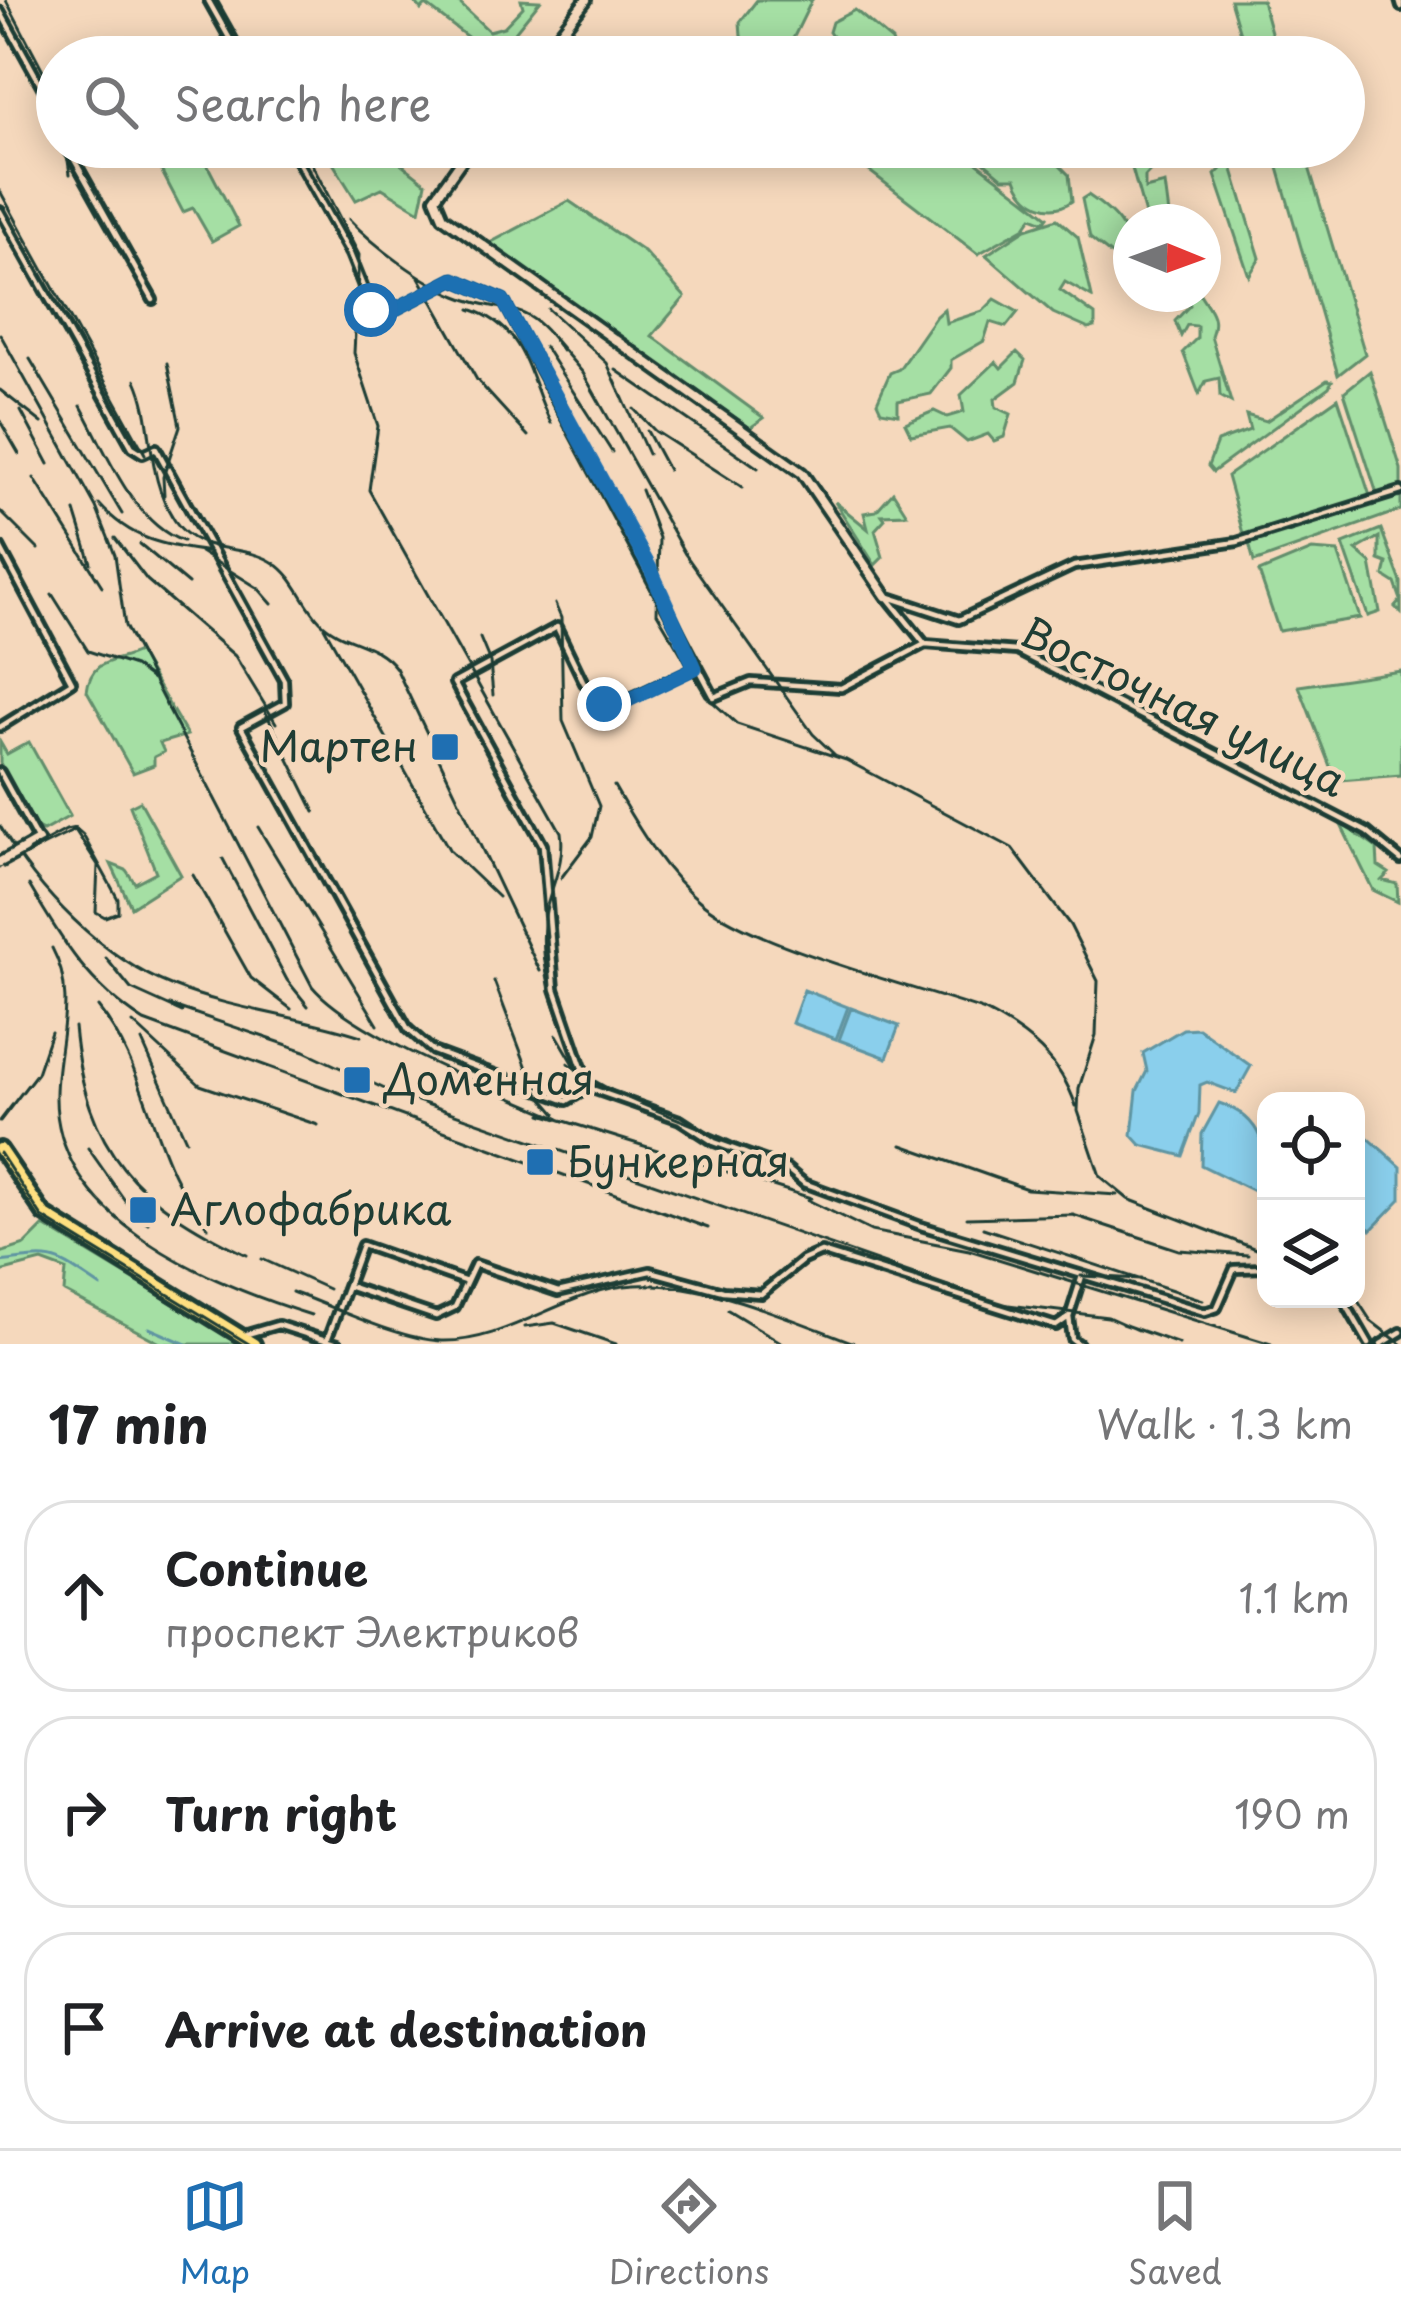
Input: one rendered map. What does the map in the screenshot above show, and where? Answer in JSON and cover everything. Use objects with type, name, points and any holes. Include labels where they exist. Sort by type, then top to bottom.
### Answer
[{"type":"main road","points":[[0,1149],[44,1214],[249,1340]]},
{"type":"street","points":[[208,0],[228,36]]},
{"type":"street","points":[[558,36],[586,0]]},
{"type":"street","points":[[0,11],[36,76]]},
{"type":"street","points":[[80,168],[153,300]]},
{"type":"street","points":[[302,168],[350,254],[376,319],[454,279],[503,300],[651,570],[695,668],[714,697],[752,682],[828,691],[925,644],[895,609],[802,473],[443,217],[435,198],[456,168]]},
{"type":"street","points":[[0,211],[136,452],[157,448],[288,689],[285,703],[242,728],[417,1039],[433,1052],[567,1101],[590,1088],[680,1120],[714,1142],[786,1168],[804,1183],[1082,1276],[1211,1312],[1234,1269],[1257,1268]]},
{"type":"street","points":[[886,596],[959,620],[1074,566],[1237,542],[1401,491]]},
{"type":"street","points":[[0,547],[67,665],[68,688],[0,727]]},
{"type":"street","points":[[590,1088],[555,988],[543,845],[454,683],[557,628],[584,683],[611,707],[695,668]]},
{"type":"street","name":"Восточная улица","points":[[925,644],[1017,651],[1366,832],[1401,860]]},
{"type":"street","points":[[0,772],[38,841],[0,862]]},
{"type":"street","points":[[327,1340],[362,1245],[464,1281]]},
{"type":"street","points":[[348,1286],[443,1316],[454,1307],[469,1268],[484,1264],[558,1292],[650,1271],[723,1291],[761,1294],[803,1260],[821,1252],[1047,1326],[1069,1318]]},
{"type":"street","points":[[1078,1344],[1072,1339],[1069,1318],[1082,1276]]},
{"type":"street","points":[[1348,1308],[1369,1344]]},
{"type":"street","points":[[249,1340],[278,1325],[338,1344]]},
{"type":"street","points":[[1381,1344],[1401,1332]]},
{"type":"green space","points":[[456,0],[489,31],[504,27],[523,7],[521,0],[540,1],[512,36],[466,36],[414,1]]},
{"type":"green space","points":[[757,0],[812,0],[794,36],[741,36],[740,22]]},
{"type":"green space","points":[[1230,0],[1262,0],[1272,36],[1241,36]]},
{"type":"green space","points":[[855,10],[886,36],[832,36],[832,22]]},
{"type":"green space","points":[[160,168],[209,168],[239,226],[212,241],[193,208],[183,212]]},
{"type":"green space","points":[[336,168],[407,168],[426,183],[420,211],[382,188],[356,200]]},
{"type":"green space","points":[[865,168],[984,168],[1048,217],[1044,222],[1032,217],[1025,227],[978,254]]},
{"type":"green space","points":[[991,168],[1062,168],[1069,175],[1072,201],[1055,208],[1039,205],[1016,178],[1003,178]]},
{"type":"green space","points":[[1132,168],[1153,168],[1145,177],[1145,189],[1165,184],[1168,204],[1142,204]]},
{"type":"green space","points":[[1222,168],[1232,168],[1260,258],[1249,276],[1215,175]]},
{"type":"green space","points":[[1278,168],[1309,168],[1365,354],[1338,375]]},
{"type":"green space","points":[[1088,195],[1113,216],[1113,256],[1090,238],[1082,199]]},
{"type":"green space","points":[[569,201],[644,252],[685,297],[652,336],[764,418],[750,428],[488,244]]},
{"type":"green space","points":[[1057,219],[1078,237],[1092,297],[1065,282],[1060,290],[1095,315],[1095,327],[1089,329],[1053,313],[986,255],[1026,229]]},
{"type":"green space","points":[[995,299],[1018,312],[1006,327],[990,322],[984,341],[951,360],[951,368],[931,394],[898,401],[898,414],[881,411],[877,402],[890,373],[899,369],[936,316],[944,309],[946,323],[983,311]]},
{"type":"green space","points":[[1183,312],[1211,312],[1211,336],[1231,402],[1220,396],[1219,378],[1206,381],[1199,394],[1183,352],[1197,338],[1197,326],[1187,325],[1181,336],[1175,321]]},
{"type":"green space","points":[[1017,352],[1025,360],[1018,382],[995,399],[996,407],[1011,414],[1004,437],[994,441],[988,434],[967,442],[950,428],[911,435],[905,423],[934,411],[947,417],[964,412],[961,395],[996,362],[1001,368]]},
{"type":"green space","points":[[1370,371],[1401,469],[1401,487],[1377,494],[1344,392]]},
{"type":"green space","points":[[1332,381],[1329,387],[1213,472],[1208,466],[1217,442],[1250,430],[1246,415],[1266,421]]},
{"type":"green space","points":[[1338,398],[1371,499],[1244,537],[1227,476]]},
{"type":"green space","points":[[893,492],[907,514],[882,515],[885,519],[875,530],[883,557],[875,565],[835,502],[868,529],[864,513],[876,511]]},
{"type":"green space","points":[[1401,495],[1401,510],[1254,562],[1249,543]]},
{"type":"green space","points":[[1381,529],[1401,582],[1401,600],[1395,583],[1384,576],[1387,563],[1379,560],[1379,537],[1356,550],[1371,563],[1380,612],[1368,616],[1343,544]]},
{"type":"green space","points":[[1312,550],[1338,552],[1360,618],[1279,631],[1259,572]]},
{"type":"green space","points":[[138,652],[187,735],[160,743],[164,752],[154,757],[154,765],[133,773],[87,691],[99,667]]},
{"type":"green space","points":[[1401,671],[1401,775],[1340,780],[1333,774],[1299,686]]},
{"type":"green space","points":[[0,742],[7,754],[29,742],[70,816],[43,831],[37,828],[0,763]]},
{"type":"green space","points":[[140,801],[181,875],[131,907],[111,864],[126,870],[135,883],[156,872],[130,806]]},
{"type":"green space","points":[[1340,823],[1377,848],[1378,866],[1389,873],[1382,880],[1397,884],[1398,902],[1373,890]]},
{"type":"green space","points":[[44,1226],[241,1344],[162,1344],[64,1292],[66,1270],[42,1261],[0,1272],[0,1253],[25,1245]]},
{"type":"water","points":[[804,990],[848,1007],[836,1039],[792,1023]]},
{"type":"water","points":[[851,1008],[899,1026],[887,1058],[839,1040]]},
{"type":"water","points":[[1198,1028],[1251,1066],[1236,1093],[1207,1082],[1200,1085],[1199,1113],[1183,1156],[1141,1145],[1132,1135],[1137,1091],[1147,1071],[1143,1053],[1183,1029]]},
{"type":"water","points":[[1219,1103],[1247,1118],[1257,1132],[1257,1193],[1201,1165],[1202,1134]]},
{"type":"water","points":[[1365,1135],[1401,1167],[1401,1199],[1371,1230],[1365,1226]]},
{"type":"waterway","points":[[0,1262],[54,1260],[101,1287]]},
{"type":"waterway","points":[[149,1328],[186,1344]]},
{"type":"tram line","points":[[0,866],[75,828],[83,835],[118,899],[118,912],[105,917],[96,912],[98,865],[75,830],[0,867]]},
{"type":"tram line","points":[[0,1153],[42,1217],[249,1344]]},
{"type":"railway","points":[[6,0],[36,57]]},
{"type":"railway","points":[[217,0],[237,36]]},
{"type":"railway","points":[[69,168],[70,174]]},
{"type":"railway","points":[[314,168],[359,255],[354,353],[378,426],[369,490],[561,832],[543,941],[551,994],[570,1044]]},
{"type":"railway","points":[[0,191],[145,454]]},
{"type":"railway","points":[[349,219],[400,262],[444,290],[514,310],[537,322],[562,351]]},
{"type":"railway","points":[[419,277],[477,380],[528,436]]},
{"type":"railway","points":[[470,309],[489,317],[515,341],[551,423]]},
{"type":"railway","points":[[548,309],[607,363],[648,454]]},
{"type":"railway","points":[[0,334],[96,507],[115,555],[125,626],[312,986],[359,1024],[392,1042],[558,1118]]},
{"type":"railway","points":[[554,339],[583,373],[685,554],[813,734],[835,755]]},
{"type":"railway","points":[[544,346],[612,452]]},
{"type":"railway","points":[[30,359],[122,514]]},
{"type":"railway","points":[[164,495],[163,477],[180,426],[167,363]]},
{"type":"railway","points":[[616,370],[758,468]]},
{"type":"railway","points":[[136,380],[154,467],[175,521],[196,540],[274,563],[320,621],[378,652],[396,668],[540,971]]},
{"type":"railway","points":[[0,390],[42,423]]},
{"type":"railway","points":[[81,406],[135,502],[149,519],[183,541]]},
{"type":"railway","points":[[634,409],[655,431],[742,487]]},
{"type":"railway","points":[[21,411],[49,464]]},
{"type":"railway","points":[[0,421],[19,454]]},
{"type":"railway","points":[[647,431],[668,470]]},
{"type":"railway","points":[[34,478],[102,586]]},
{"type":"railway","points":[[641,490],[659,538],[657,613],[706,696],[737,724],[846,760],[1012,848],[1070,925],[1098,981],[1096,1035],[1079,1088],[1078,1111],[1100,1176],[1128,1199],[1257,1249]]},
{"type":"railway","points":[[99,504],[123,526],[149,539],[210,552]]},
{"type":"railway","points":[[0,511],[38,549]]},
{"type":"railway","points":[[75,511],[91,563]]},
{"type":"railway","points":[[115,538],[147,580],[235,656],[276,723]]},
{"type":"railway","points":[[140,544],[188,584]]},
{"type":"railway","points":[[200,552],[258,588],[272,604]]},
{"type":"railway","points":[[52,594],[88,651],[134,666],[154,681]]},
{"type":"railway","points":[[555,604],[561,618],[563,721],[599,806],[592,837],[561,878]]},
{"type":"railway","points":[[324,627],[450,851],[498,897]]},
{"type":"railway","points":[[480,638],[490,662],[493,695]]},
{"type":"railway","points":[[265,711],[315,812]]},
{"type":"railway","points":[[614,786],[664,863],[702,903],[796,950],[985,1011],[1041,1049],[1061,1074],[1076,1106]]},
{"type":"railway","points":[[0,826],[33,874],[74,920],[147,974],[219,1001],[361,1036]]},
{"type":"railway","points":[[258,827],[378,1025]]},
{"type":"railway","points":[[223,859],[287,980],[308,1006]]},
{"type":"railway","points":[[193,875],[251,978],[291,1009]]},
{"type":"railway","points":[[29,885],[92,977],[144,1021],[708,1228]]},
{"type":"railway","points":[[52,948],[65,1002],[56,1093],[62,1138],[81,1177],[109,1211],[186,1265],[311,1315]]},
{"type":"railway","points":[[106,958],[131,989],[182,1012]]},
{"type":"railway","points":[[494,981],[535,1089],[556,1114]]},
{"type":"railway","points":[[170,1005],[305,1051],[389,1091],[1000,1304],[1108,1317],[1137,1330]]},
{"type":"railway","points":[[98,1007],[130,1060],[175,1176],[208,1227]]},
{"type":"railway","points":[[133,1023],[200,1085],[318,1125]]},
{"type":"railway","points":[[74,1027],[90,1108],[123,1168],[175,1215],[247,1255]]},
{"type":"railway","points":[[0,1121],[37,1073],[51,1032]]},
{"type":"railway","points":[[557,1035],[578,1071]]},
{"type":"railway","points":[[142,1041],[186,1140]]},
{"type":"railway","points":[[568,1063],[625,1097],[749,1151],[803,1190]]},
{"type":"railway","points":[[542,1114],[811,1198]]},
{"type":"railway","points":[[902,1145],[1027,1189],[1117,1195]]},
{"type":"railway","points":[[88,1148],[133,1212],[148,1223]]},
{"type":"railway","points":[[808,1200],[871,1231],[969,1250],[1271,1344]]},
{"type":"railway","points":[[967,1218],[1073,1215],[1179,1250],[1248,1255]]},
{"type":"railway","points":[[983,1228],[1203,1300]]},
{"type":"railway","points":[[262,1259],[328,1289]]},
{"type":"railway","points":[[1081,1276],[1141,1279]]},
{"type":"railway","points":[[292,1292],[386,1329],[441,1341],[491,1334],[610,1288],[663,1286],[749,1304],[857,1344]]},
{"type":"railway","points":[[1363,1308],[1371,1321],[1401,1344]]},
{"type":"railway","points":[[728,1310],[784,1344]]},
{"type":"railway","points":[[525,1327],[554,1323],[616,1344]]},
{"type":"railway","points":[[1122,1324],[1179,1344]]},
{"type":"place","name":"Мартен","points":[[445,747]]},
{"type":"place","name":"Доменная","points":[[357,1080]]},
{"type":"place","name":"Бункерная","points":[[540,1162]]},
{"type":"place","name":"Аглофабрика","points":[[143,1210]]},
{"type":"route","points":[[371,310],[376,319],[454,279],[503,300],[651,570],[665,598],[668,617],[695,668],[616,706],[604,704]]}]
